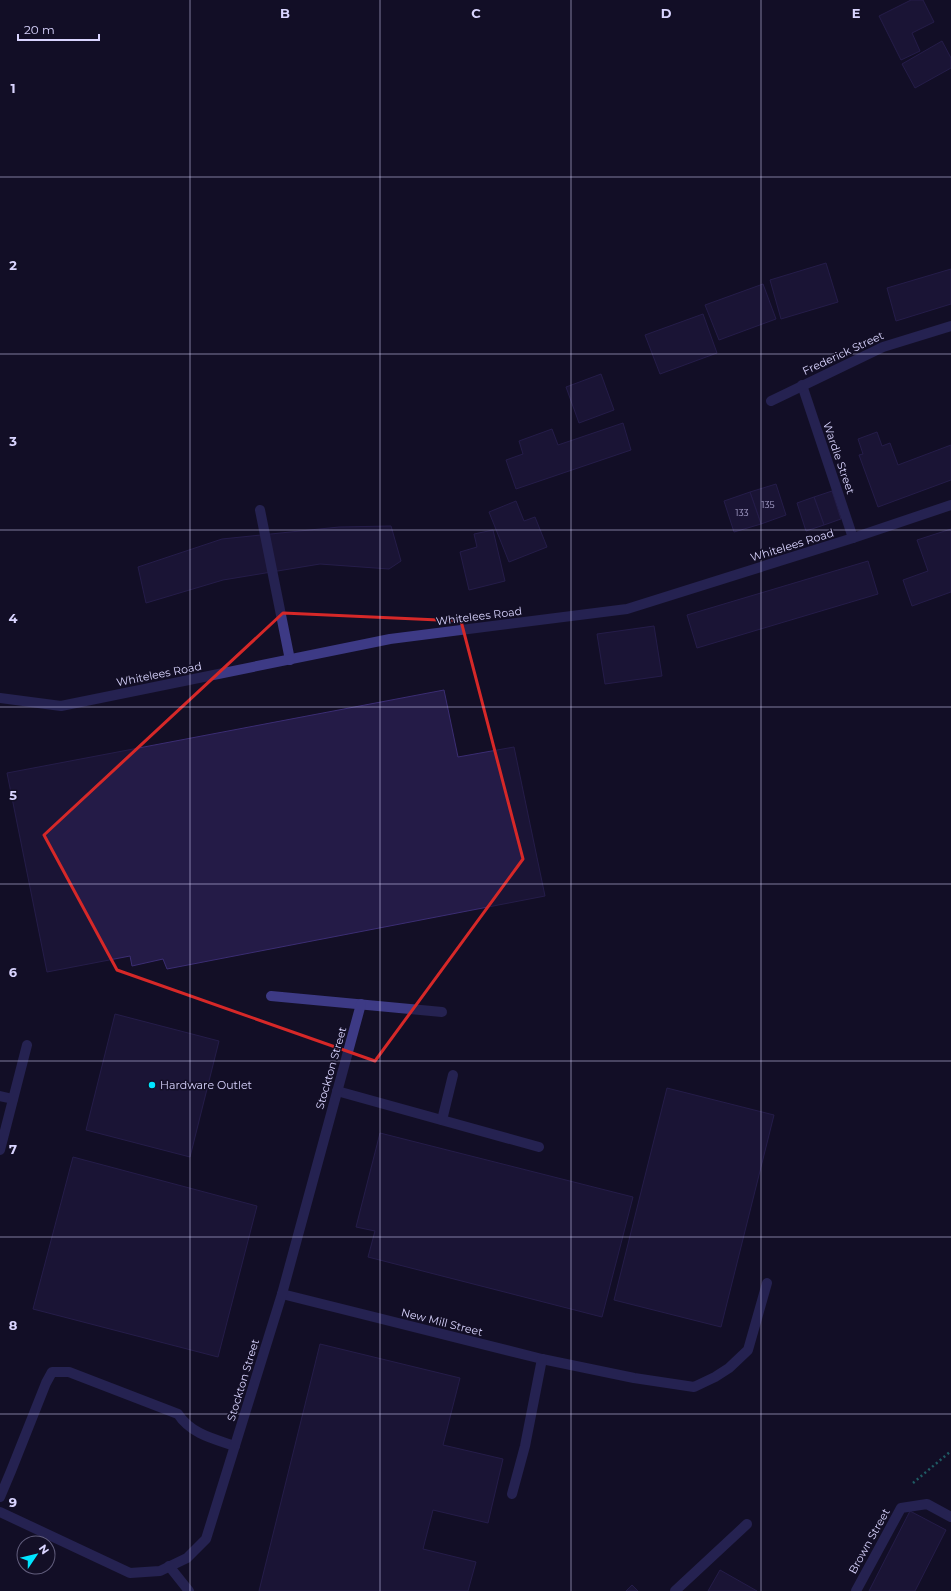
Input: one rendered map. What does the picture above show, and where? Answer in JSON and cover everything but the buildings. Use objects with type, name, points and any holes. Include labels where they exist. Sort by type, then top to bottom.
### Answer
[{"type":"street","name":"Frederick Street","points":[[771,401],[883,347],[951,326]]},
{"type":"street","name":"Wardle Street","points":[[802,385],[853,538]]},
{"type":"street","name":"Whitelees Road","points":[[0,698],[61,706],[390,639],[627,608],[853,538],[951,505]]},
{"type":"street","points":[[260,510],[290,660]]},
{"type":"street","points":[[271,996],[442,1012]]},
{"type":"street","name":"Stockton Street","points":[[0,1512],[130,1573],[160,1571],[188,1558],[206,1539],[282,1294],[361,1004]]},
{"type":"street","points":[[0,1150],[27,1045]]},
{"type":"street","points":[[442,1120],[453,1075]]},
{"type":"street","points":[[337,1091],[539,1147]]},
{"type":"street","points":[[0,1096],[13,1099]]},
{"type":"street","name":"New Mill Street","points":[[282,1294],[542,1359],[597,1371],[694,1387],[715,1377],[729,1368],[748,1350],[767,1283]]},
{"type":"street","points":[[512,1494],[525,1446],[542,1359]]},
{"type":"street","points":[[0,1497],[46,1383],[52,1372],[69,1372],[178,1414],[191,1428],[205,1436],[235,1446]]},
{"type":"street","name":"Brown Street","points":[[856,1591],[901,1508],[926,1504],[951,1518]]},
{"type":"street","points":[[675,1591],[746,1524]]},
{"type":"street","points":[[169,1566],[189,1591]]},
{"type":"path","points":[[913,1483],[951,1451]]},
{"type":"highlighted area","points":[[283,613],[461,621],[523,859],[375,1061],[117,970],[44,835]]},
{"type":"place","name":"Hardware Outlet","points":[[152,1085]]}]
